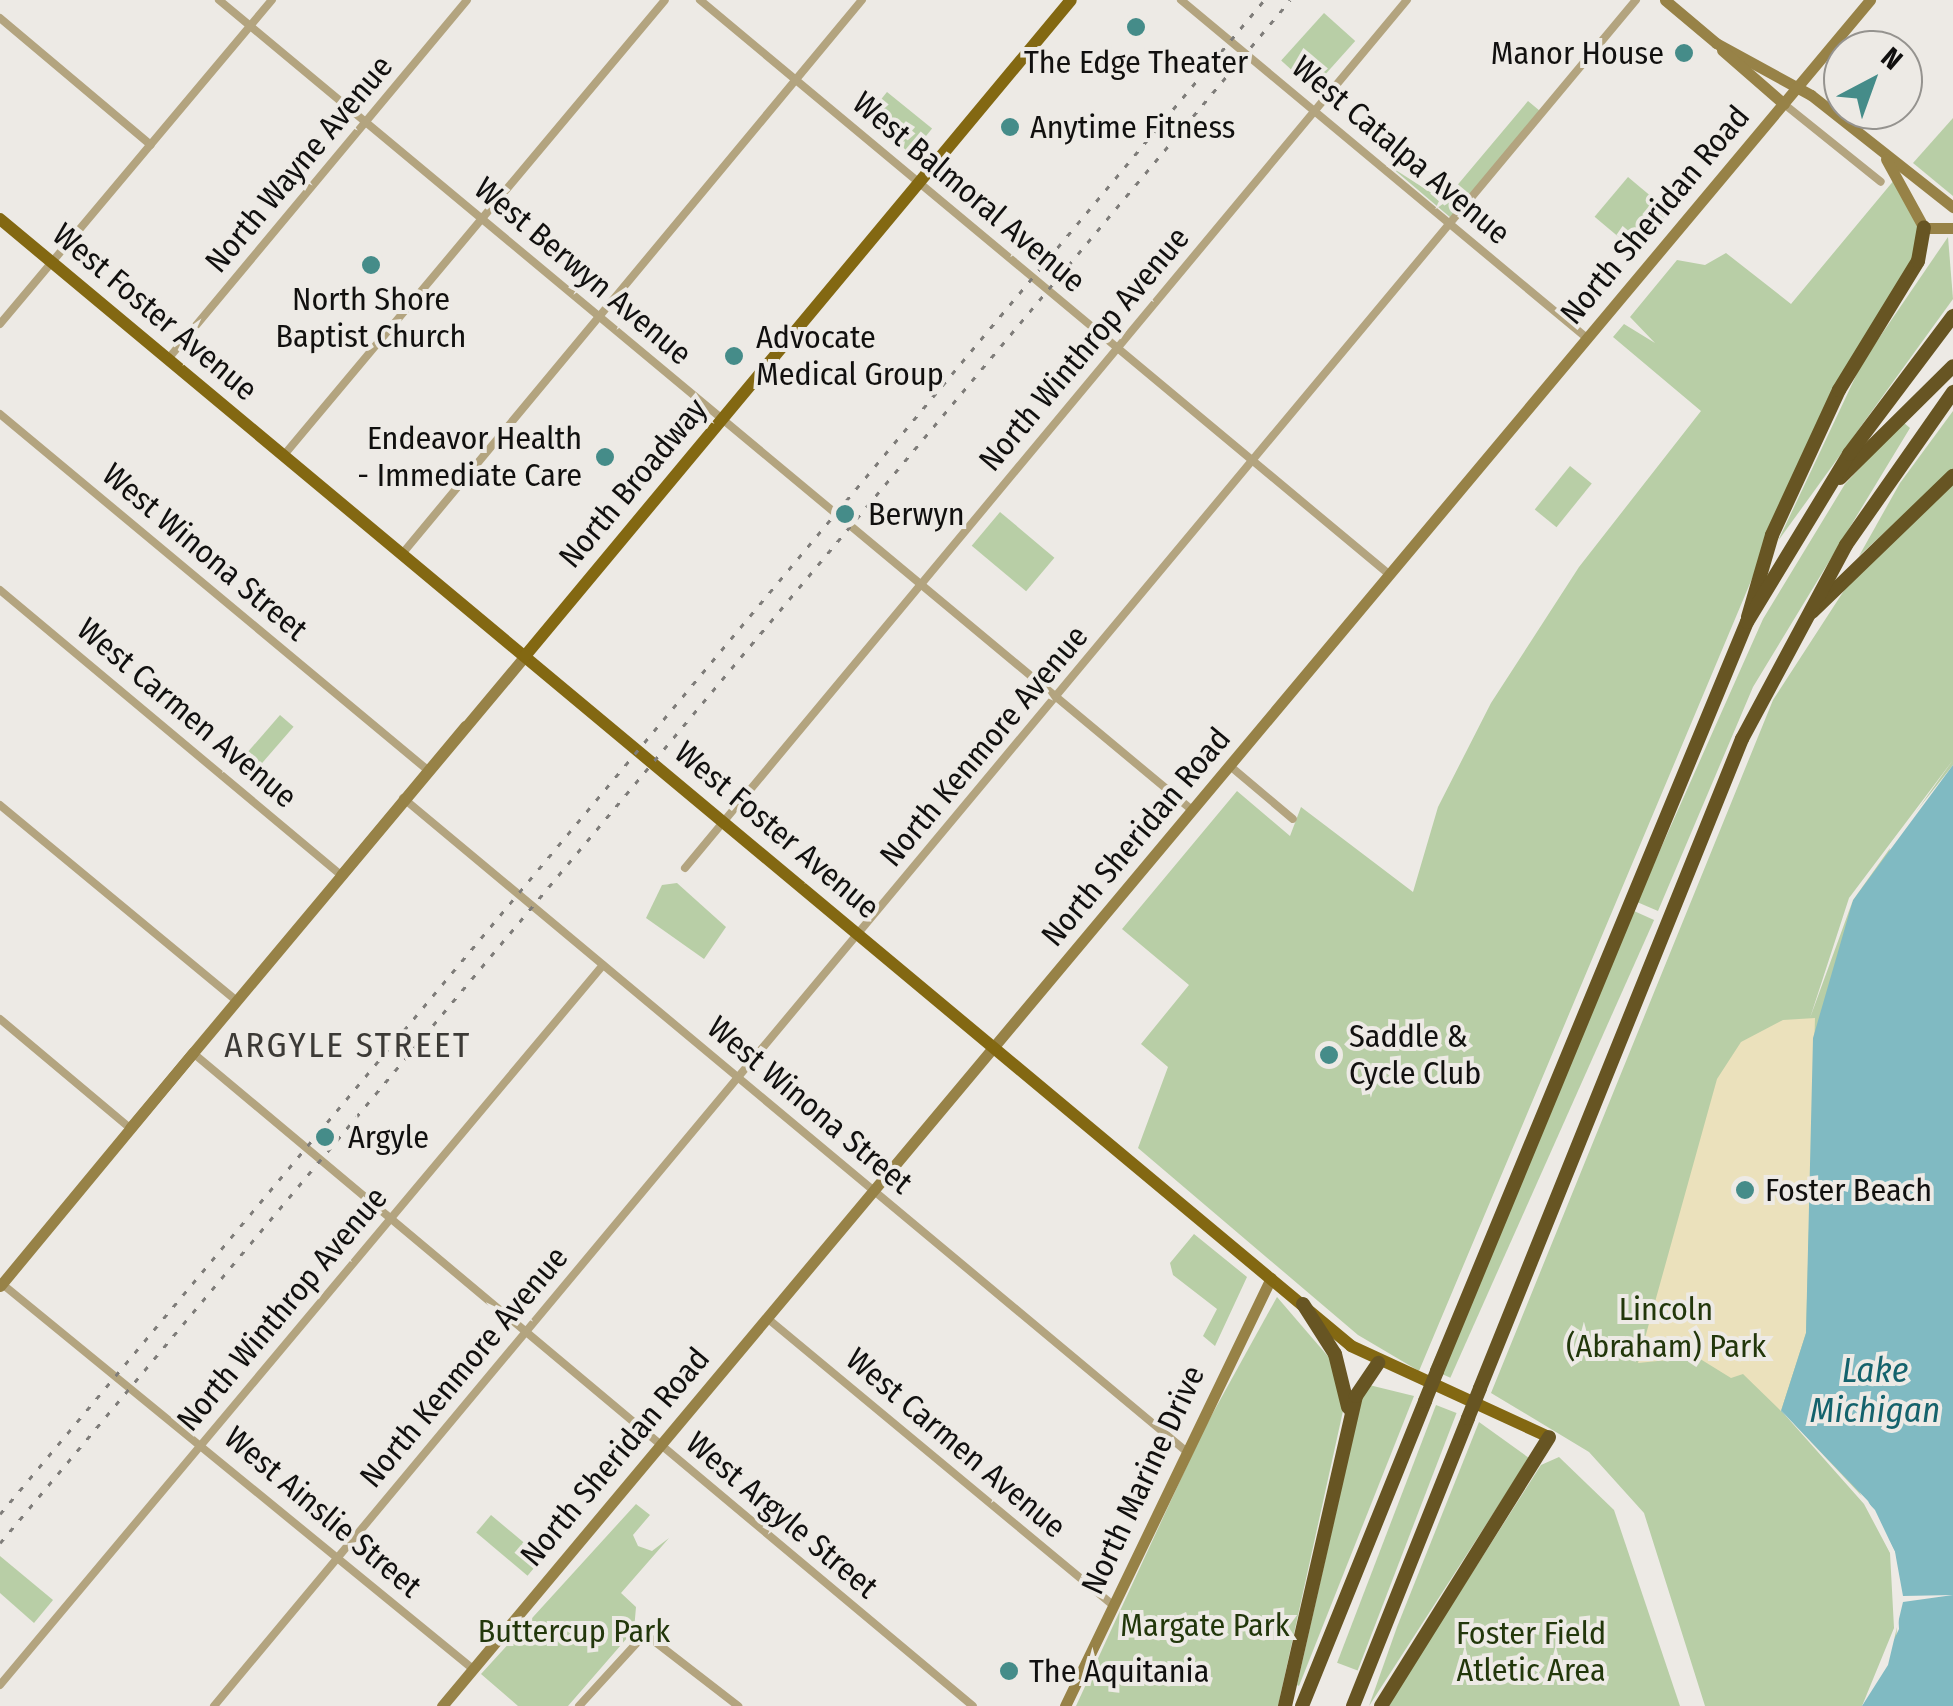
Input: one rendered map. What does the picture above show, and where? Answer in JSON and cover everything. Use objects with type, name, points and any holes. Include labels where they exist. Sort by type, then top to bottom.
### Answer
[{"type":"highway","points":[[1302,1706],[1747,622],[1772,534],[1839,390],[1918,261],[1924,228]]},
{"type":"highway","points":[[1747,622],[1820,499],[1953,316]]},
{"type":"highway","points":[[1820,499],[1953,366]]},
{"type":"highway","points":[[1353,1706],[1721,785],[1801,622],[1953,392]]},
{"type":"highway","points":[[1801,622],[1953,476]]},
{"type":"highway","points":[[1304,1304],[1341,1368],[1348,1427]]},
{"type":"highway","points":[[1285,1706],[1348,1427],[1362,1377],[1378,1363]]},
{"type":"highway","points":[[1381,1706],[1548,1437]]},
{"type":"main road","name":"North Broadway","points":[[1,1284],[1071,0]]},
{"type":"main road","points":[[1665,0],[1784,104]]},
{"type":"main road","name":"North Sheridan Road","points":[[442,1706],[1870,0]]},
{"type":"main road","points":[[1716,42],[1797,88],[1953,207]]},
{"type":"main road","points":[[1884,156],[1924,228],[1953,228]]},
{"type":"main road","name":"West Foster Avenue","points":[[0,219],[1378,1363],[1548,1437]]},
{"type":"main road","name":"North Broadway","points":[[405,799],[424,767],[466,724]]},
{"type":"main road","name":"North Marine Drive","points":[[1066,1706],[1271,1278]]},
{"type":"street","name":"West Berwyn Avenue","points":[[218,0],[1192,811]]},
{"type":"street","points":[[0,324],[272,0]]},
{"type":"street","name":"North Wayne Avenue","points":[[168,359],[467,0]]},
{"type":"street","points":[[284,456],[664,0]]},
{"type":"street","name":"West Balmoral Avenue","points":[[700,0],[1390,575]]},
{"type":"street","points":[[402,554],[862,0]]},
{"type":"street","name":"West Catalpa Avenue","points":[[1181,0],[1588,339]]},
{"type":"street","name":"North Winthrop Avenue","points":[[685,868],[1407,0]]},
{"type":"street","name":"North Kenmore Avenue","points":[[214,1706],[1636,0]]},
{"type":"street","points":[[0,18],[150,145]]},
{"type":"street","points":[[1784,104],[1881,182]]},
{"type":"street","name":"West Winona Street","points":[[0,414],[424,767]]},
{"type":"street","name":"West Carmen Avenue","points":[[0,590],[341,875]]},
{"type":"street","points":[[1230,766],[1293,819]]},
{"type":"street","name":"West Winona Street","points":[[405,799],[1187,1452]]},
{"type":"street","points":[[0,805],[237,1001]]},
{"type":"street","name":"North Winthrop Avenue","points":[[0,1685],[603,964]]},
{"type":"street","points":[[0,1019],[130,1128]]},
{"type":"street","name":"West Argyle Street","points":[[194,1053],[973,1706]]},
{"type":"street","name":"West Ainslie Street","points":[[1,1284],[202,1443],[473,1669]]},
{"type":"street","name":"West Carmen Avenue","points":[[767,1318],[1113,1605]]},
{"type":"street","points":[[579,1706],[645,1634],[738,1706]]},
{"type":"green space","points":[[1324,13],[1355,41],[1312,89],[1281,61]]},
{"type":"green space","points":[[887,92],[932,129],[911,154],[866,118]]},
{"type":"green space","points":[[1528,101],[1540,111],[1451,218],[1391,167],[1444,201]]},
{"type":"green space","points":[[1953,118],[1953,196],[1913,163]]},
{"type":"green space","points":[[1628,177],[1669,212],[1636,252],[1595,217]]},
{"type":"green space","points":[[1895,179],[1918,225],[1913,259],[1809,443],[1419,1371],[1358,1335],[1138,1148],[1168,1067],[1141,1044],[1189,985],[1122,929],[1237,791],[1290,836],[1301,807],[1413,892],[1438,807],[1491,703],[1579,567],[1701,411],[1613,337],[1624,324],[1655,343],[1630,317],[1677,260],[1705,265],[1726,253],[1791,304]]},
{"type":"green space","points":[[1948,237],[1953,299],[1778,541],[1862,363]]},
{"type":"green space","points":[[1953,411],[1953,469],[1859,556],[1900,483]]},
{"type":"green space","points":[[1903,422],[1910,428],[1753,687],[1658,911],[1637,902],[1763,619],[1845,484]]},
{"type":"green space","points":[[1570,466],[1592,484],[1557,527],[1535,510]]},
{"type":"green space","name":"Lincoln (Abraham) Park","points":[[1953,485],[1953,765],[1890,844],[1858,1489],[1900,1572],[1896,1644],[1862,1706],[1705,1706],[1644,1513],[1589,1452],[1491,1393],[1773,700],[1845,589]]},
{"type":"green space","points":[[1000,512],[1054,558],[1026,591],[972,546]]},
{"type":"green space","points":[[280,715],[294,727],[250,777],[237,765]]},
{"type":"green space","points":[[677,883],[726,927],[704,959],[646,918],[662,885]]},
{"type":"green space","points":[[1634,911],[1654,920],[1450,1378],[1430,1369]]},
{"type":"green space","points":[[1194,1234],[1247,1277],[1215,1346],[1203,1336],[1217,1309],[1173,1275],[1170,1263]]},
{"type":"green space","name":"Margate Park","points":[[1277,1297],[1332,1361],[1343,1411],[1278,1706],[1076,1706],[1204,1429]]},
{"type":"green space","points":[[1365,1384],[1414,1396],[1299,1686],[1297,1685]]},
{"type":"green space","points":[[1436,1405],[1457,1413],[1358,1671],[1337,1663]]},
{"type":"green space","points":[[1479,1422],[1529,1458],[1369,1706],[1397,1627]]},
{"type":"green space","name":"Lincoln (Abraham) Park","points":[[1559,1457],[1614,1510],[1680,1706],[1387,1706],[1541,1465]]},
{"type":"green space","name":"Buttercup Park","points":[[636,1504],[650,1515],[633,1535],[638,1546],[652,1551],[669,1538],[621,1593],[636,1607],[634,1630],[568,1706],[518,1706],[481,1674]]},
{"type":"green space","points":[[491,1515],[542,1558],[528,1576],[476,1533]]},
{"type":"green space","points":[[0,1556],[53,1600],[34,1623],[0,1593]]},
{"type":"sand","name":"Foster Beach","points":[[1815,1018],[1806,1333],[1781,1411],[1743,1374],[1731,1378],[1697,1357],[1638,1363],[1717,1079],[1741,1042],[1783,1020]]},
{"type":"water","name":"Lake Michigan","points":[[1953,765],[1953,1706],[1862,1706],[1899,1629],[1895,1552],[1868,1501],[1781,1411],[1806,1333],[1813,1038],[1853,900]]},
{"type":"pier","points":[[1953,760],[1853,900],[1810,1018],[1849,898]]},
{"type":"pier","points":[[1778,1407],[1875,1510],[1895,1552],[1903,1596],[1953,1595],[1903,1602],[1888,1665],[1862,1706],[1894,1628],[1890,1553],[1864,1504]]},
{"type":"railway","points":[[0,1514],[1264,0]]},
{"type":"railway","points":[[0,1543],[1290,0]]},
{"type":"place","name":"The Edge Theater","points":[[1136,27]]},
{"type":"place","name":"Manor House","points":[[1684,53]]},
{"type":"place","name":"Anytime Fitness","points":[[1010,127]]},
{"type":"place","name":"North Shore Baptist Church","points":[[371,265]]},
{"type":"place","name":"Advocate Medical Group","points":[[734,356]]},
{"type":"place","name":"Endeavor Health - Immediate Care","points":[[605,457]]},
{"type":"place","name":"Berwyn","points":[[845,514]]},
{"type":"place","name":"Saddle & Cycle Club","points":[[1329,1055]]},
{"type":"place","name":"Argyle","points":[[325,1137]]},
{"type":"place","name":"Foster Beach","points":[[1745,1190]]},
{"type":"place","name":"The Aquitania","points":[[1009,1671]]},
{"type":"district","name":"ARGYLE STREET","points":[[348,1045]]},
{"type":"park label","name":"Foster Field Atletic Area","points":[[1531,1652]]}]
